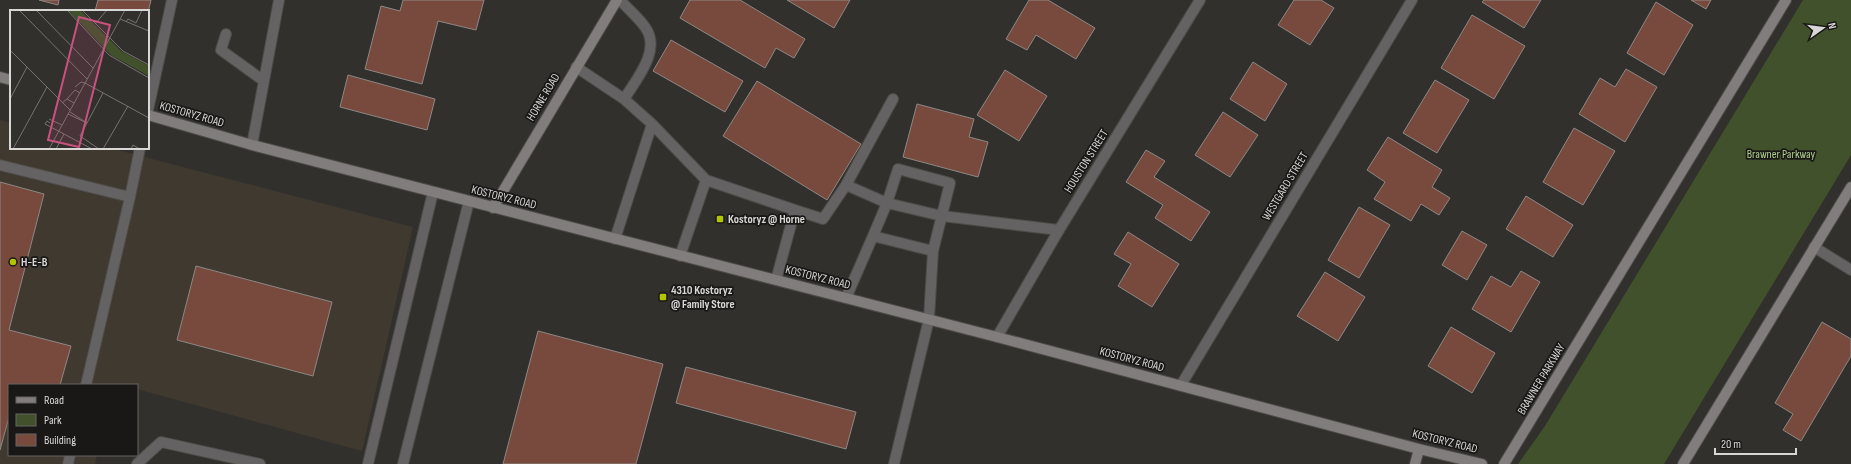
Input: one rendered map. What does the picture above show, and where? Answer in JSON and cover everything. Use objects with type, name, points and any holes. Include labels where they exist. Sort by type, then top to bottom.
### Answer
[{"type":"main road","name":"HORNE ROAD","points":[[493,208],[617,0]]},
{"type":"main road","name":"BRAWNER PARKWAY","points":[[1504,464],[1786,0]]},
{"type":"main road","points":[[0,77],[10,80]]},
{"type":"main road","name":"KOSTORYZ ROAD","points":[[149,115],[252,145],[680,256],[997,336],[1419,449],[1482,464]]},
{"type":"main road","points":[[1683,464],[1851,187]]},
{"type":"main road","points":[[1415,464],[1419,449]]},
{"type":"street","points":[[149,105],[172,0]]},
{"type":"street","points":[[252,145],[279,0]]},
{"type":"street","points":[[620,0],[646,28],[652,43],[647,61],[624,100]]},
{"type":"street","name":"HOUSTON STREET","points":[[997,336],[1059,230],[1200,0]]},
{"type":"street","name":"WESTGARD STREET","points":[[1181,385],[1412,0]]},
{"type":"street","points":[[226,34],[221,50],[264,81]]},
{"type":"street","points":[[576,67],[624,100],[652,124],[706,180],[823,219],[846,185],[893,99]]},
{"type":"street","points":[[615,239],[652,124]]},
{"type":"street","points":[[86,384],[140,149]]},
{"type":"street","points":[[0,165],[130,197]]},
{"type":"street","points":[[846,298],[887,203],[898,169],[950,183],[933,251],[929,319],[894,464]]},
{"type":"street","points":[[680,256],[706,180]]},
{"type":"street","points":[[846,185],[887,203],[942,216],[1059,230]]},
{"type":"street","points":[[368,464],[433,192]]},
{"type":"street","points":[[404,464],[469,201]]},
{"type":"street","points":[[776,280],[795,210]]},
{"type":"street","points":[[872,236],[933,251]]},
{"type":"street","points":[[1814,248],[1851,270]]},
{"type":"street","points":[[137,464],[161,442],[260,464]]},
{"type":"shaded area","points":[[0,120],[10,123],[10,149],[114,149],[413,227],[362,451],[138,389],[138,384],[8,384],[8,456],[97,456],[95,464],[0,464]]},
{"type":"green space","name":"Brawner Parkway","points":[[1803,0],[1851,0],[1851,155],[1664,464],[1518,464],[1545,426]]},
{"type":"building","points":[[39,0],[59,0],[58,5]]},
{"type":"building","points":[[98,0],[151,0],[148,10],[95,10]]},
{"type":"building","points":[[403,0],[484,0],[476,30],[438,21],[422,84],[365,69],[381,6],[400,11]]},
{"type":"building","points":[[690,0],[740,0],[805,39],[794,58],[776,48],[765,68],[680,18]]},
{"type":"building","points":[[787,0],[850,0],[834,28]]},
{"type":"building","points":[[1029,0],[1048,0],[1095,28],[1076,59],[1036,35],[1027,50],[1006,39]]},
{"type":"building","points":[[1294,0],[1321,0],[1334,8],[1310,45],[1278,25]]},
{"type":"building","points":[[1484,0],[1541,0],[1524,28],[1482,2]]},
{"type":"building","points":[[1691,0],[1711,0],[1706,9]]},
{"type":"building","points":[[1656,2],[1693,25],[1664,75],[1627,53]]},
{"type":"building","points":[[1472,15],[1525,46],[1494,99],[1441,68]]},
{"type":"building","points":[[671,40],[743,81],[725,112],[653,71]]},
{"type":"building","points":[[1253,62],[1287,84],[1265,121],[1230,99]]},
{"type":"building","points":[[1626,69],[1657,87],[1625,142],[1579,114],[1600,78],[1615,87]]},
{"type":"building","points":[[1005,70],[1047,96],[1019,141],[977,115]]},
{"type":"building","points":[[348,75],[435,99],[427,130],[340,107]]},
{"type":"building","points":[[1435,80],[1469,100],[1437,153],[1403,133]]},
{"type":"building","points":[[757,81],[861,144],[827,200],[723,136]]},
{"type":"building","points":[[917,104],[974,119],[969,137],[988,142],[978,177],[903,157]]},
{"type":"building","points":[[1223,112],[1258,135],[1230,177],[1195,155]]},
{"type":"building","points":[[1574,128],[1615,151],[1583,205],[1543,182]]},
{"type":"building","points":[[1388,137],[1442,170],[1432,187],[1450,198],[1439,215],[1421,204],[1411,221],[1374,199],[1385,182],[1367,170]]},
{"type":"building","points":[[1146,150],[1165,161],[1154,177],[1210,212],[1191,241],[1155,218],[1163,205],[1126,182]]},
{"type":"building","name":"H-E-B","points":[[0,182],[44,194],[9,330],[71,346],[60,384],[8,384],[8,421],[0,450]]},
{"type":"building","points":[[1526,196],[1573,225],[1553,257],[1506,229]]},
{"type":"building","points":[[1359,207],[1390,225],[1359,278],[1328,260]]},
{"type":"building","points":[[1462,231],[1487,245],[1467,280],[1442,265]]},
{"type":"building","points":[[1128,232],[1179,264],[1152,307],[1118,286],[1131,264],[1114,254]]},
{"type":"building","points":[[196,266],[332,302],[313,376],[177,340]]},
{"type":"building","points":[[1521,271],[1540,282],[1511,332],[1472,309],[1491,276],[1511,287]]},
{"type":"building","points":[[1325,272],[1365,297],[1338,341],[1297,316]]},
{"type":"building","points":[[1822,322],[1851,339],[1851,356],[1801,441],[1783,430],[1793,414],[1775,403]]},
{"type":"building","points":[[1451,327],[1495,353],[1472,393],[1428,366]]},
{"type":"building","points":[[538,331],[663,364],[636,464],[503,464]]},
{"type":"building","points":[[686,367],[856,412],[846,449],[676,403]]},
{"type":"place","name":"Kostoryz @ Horne","points":[[720,219]]},
{"type":"place","name":"H-E-B","points":[[13,262]]},
{"type":"place","name":"4310 Kostoryz @ Family Store","points":[[663,297]]}]
